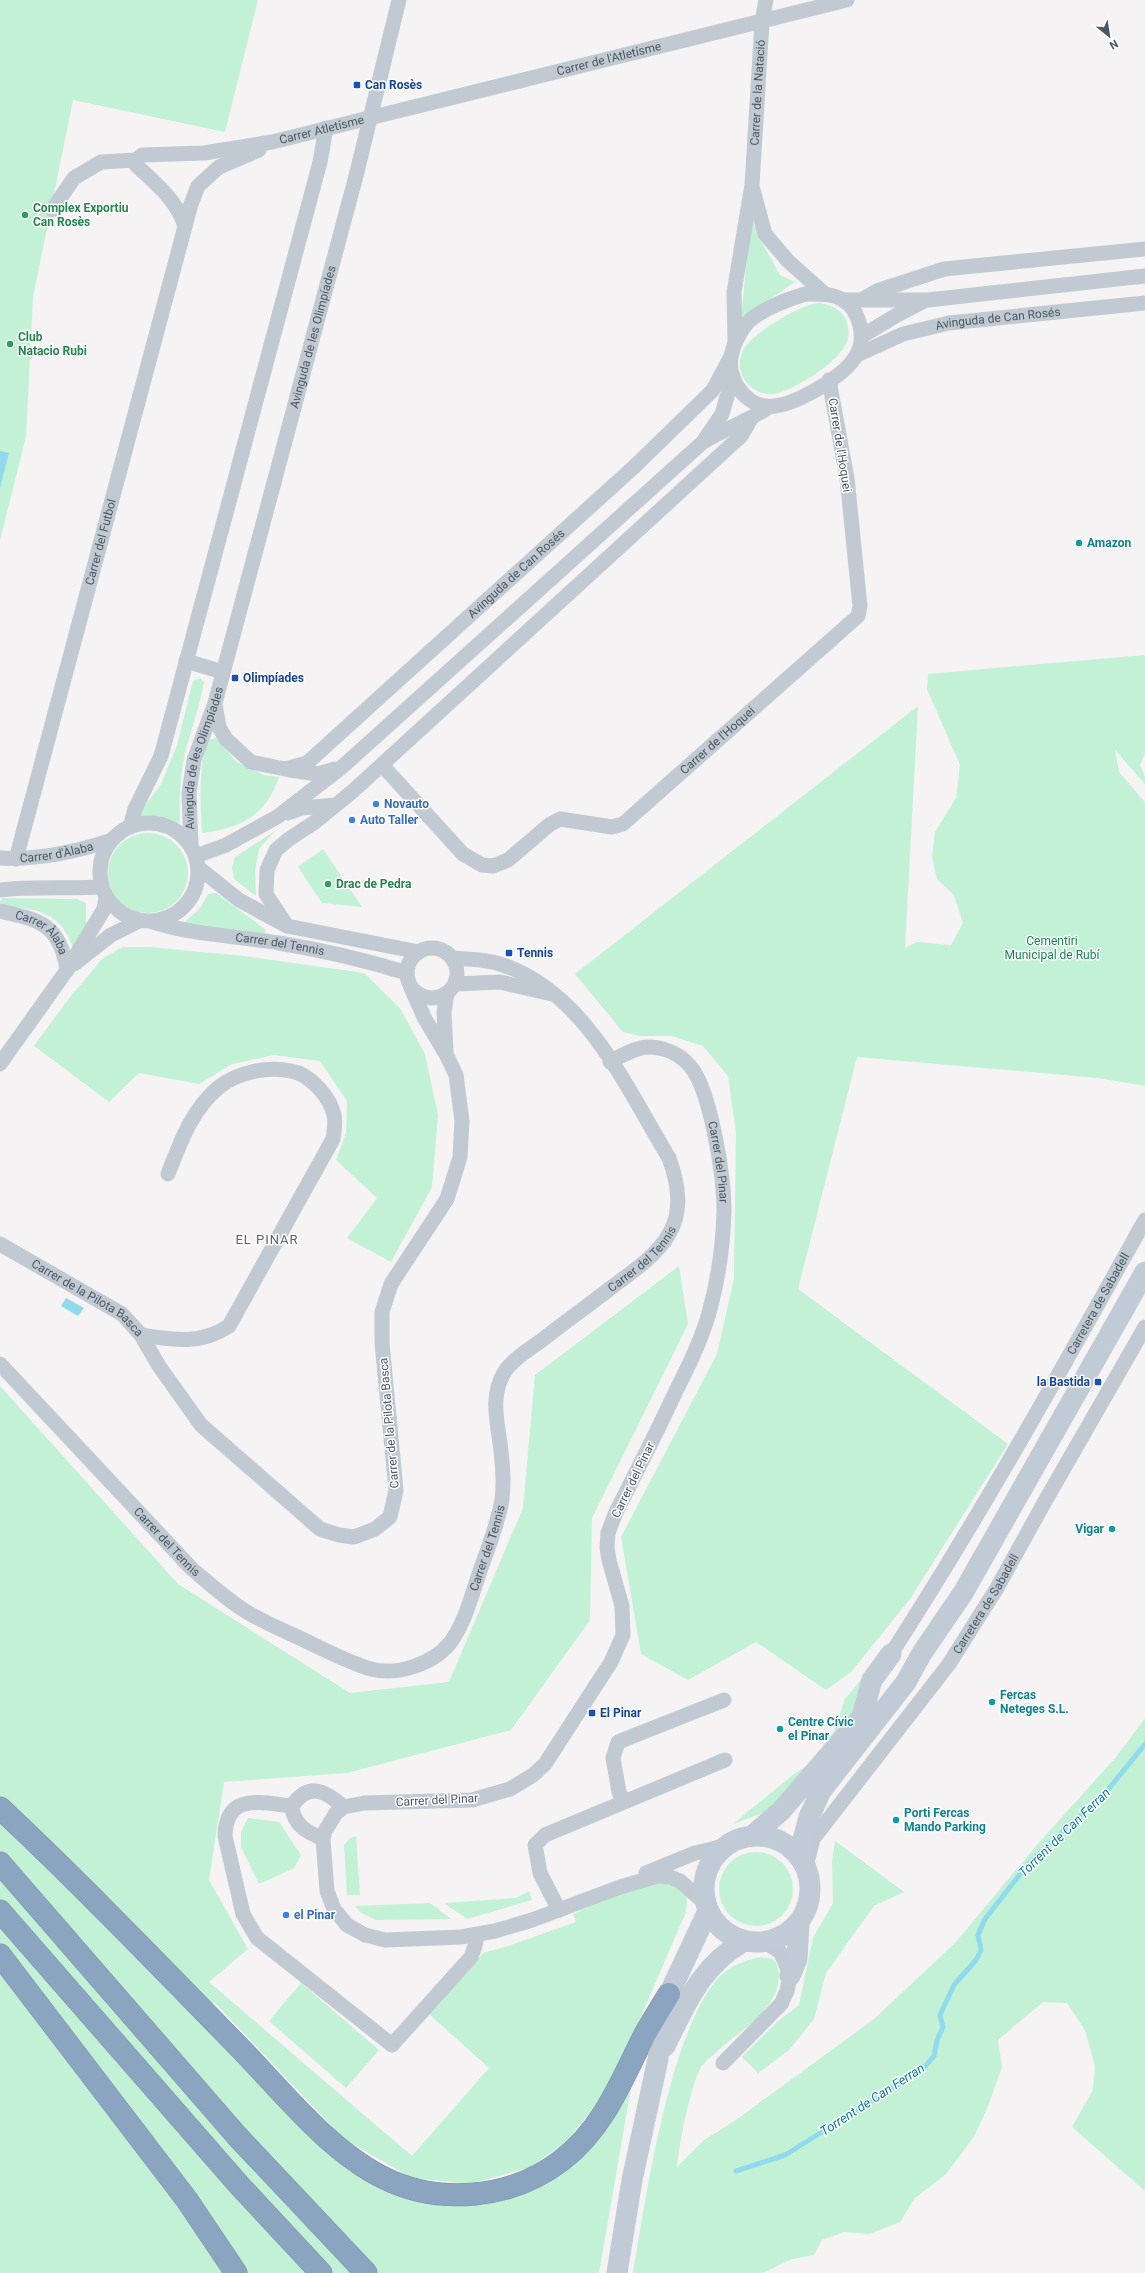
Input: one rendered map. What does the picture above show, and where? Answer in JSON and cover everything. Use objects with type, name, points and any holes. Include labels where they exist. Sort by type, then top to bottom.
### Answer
[{"type":"highway","points":[[0,1808],[129,1934],[333,2143],[370,2170],[402,2185],[445,2194],[483,2194],[523,2183],[562,2160],[590,2132],[614,2098],[646,2034],[669,1994]]},
{"type":"highway","points":[[0,1863],[237,2136],[366,2273]]},
{"type":"highway","points":[[0,1911],[239,2185],[321,2273]]},
{"type":"highway","points":[[0,1955],[187,2200],[236,2273]]},
{"type":"main road","points":[[802,1861],[809,1817],[821,1791],[906,1682],[922,1653],[982,1564],[1145,1272]]},
{"type":"main road","points":[[616,2273],[632,2180],[658,2059],[662,2023],[669,1994],[706,1907],[704,1882],[710,1862],[724,1846],[733,1841],[753,1835],[781,1811],[862,1716],[897,1677],[922,1653]]},
{"type":"main road","points":[[862,1716],[872,1680],[891,1654]]},
{"type":"main road","points":[[753,1835],[778,1840],[802,1861],[810,1878],[808,1904],[798,1924],[797,1959],[790,1976]]},
{"type":"main road","points":[[706,1907],[720,1927],[735,1938],[744,1941],[765,1942],[785,1934],[798,1924]]},
{"type":"main road","points":[[658,2059],[687,2000],[704,1973],[728,1950],[744,1941]]},
{"type":"street","name":"Avinguda de les Olimpíades","points":[[195,857],[189,793],[194,760],[215,703],[372,117],[399,0]]},
{"type":"street","name":"Carrer de la Natació","points":[[735,342],[734,292],[752,185],[762,22],[766,0]]},
{"type":"street","name":"Carrer de l'Atletísme","points":[[372,117],[847,0]]},
{"type":"street","name":"Carrer Atletísme","points":[[272,142],[372,117]]},
{"type":"street","points":[[130,827],[135,809],[161,756],[320,162],[326,128]]},
{"type":"street","points":[[52,210],[74,178],[101,162],[136,160],[142,155],[192,152],[204,153],[272,142]]},
{"type":"street","name":"Carrer del Futbol","points":[[198,186],[219,167],[264,148],[272,142]]},
{"type":"street","name":"Carrer del Futbol","points":[[16,859],[185,226],[198,186],[202,168],[192,152]]},
{"type":"street","points":[[136,160],[136,165],[165,193],[180,211],[185,226]]},
{"type":"street","name":"Carrer de la Natació","points":[[752,185],[765,234],[788,261],[825,294]]},
{"type":"street","points":[[862,300],[877,291],[944,269],[1145,249]]},
{"type":"street","points":[[843,300],[852,308],[858,320],[862,336],[857,355],[848,366],[819,389],[789,405],[769,407],[755,405],[745,396],[733,376],[730,358],[735,342],[749,322],[781,301],[805,294],[825,294],[843,300],[928,300],[1145,276]]},
{"type":"street","points":[[862,336],[897,315],[928,300]]},
{"type":"street","name":"Avinguda de Can Rosés","points":[[857,355],[903,334],[949,323],[1145,303]]},
{"type":"street","name":"Avinguda de Can Rosés","points":[[285,769],[307,763],[635,466],[713,390],[730,358]]},
{"type":"street","name":"Avinguda de Can Rosés","points":[[703,442],[722,414],[733,376]]},
{"type":"street","name":"Carrer de l'Hoquei","points":[[382,765],[463,854],[482,865],[493,866],[508,860],[550,825],[560,819],[612,827],[623,824],[858,616],[860,606],[847,478],[829,380]]},
{"type":"street","name":"Avinguda de Can Rosés","points":[[195,857],[226,845],[277,817],[342,767],[703,442],[729,427],[750,419],[769,407]]},
{"type":"street","name":"Avinguda de Can Rosés","points":[[287,926],[266,894],[267,870],[276,850],[336,805],[382,765],[741,436],[750,419]]},
{"type":"street","name":"Avinguda de les Olimpíades","points":[[186,661],[223,672]]},
{"type":"street","name":"Avinguda de Can Rosés","points":[[215,703],[220,727],[230,745],[251,762],[318,774],[342,767]]},
{"type":"street","name":"Avinguda de Can Rosés","points":[[277,817],[302,808],[336,805]]},
{"type":"street","points":[[0,1064],[67,970],[104,909],[104,892],[100,870],[104,854],[112,840],[130,827],[143,823],[157,824],[170,828],[182,835],[195,857],[198,884],[191,899],[181,910],[167,918],[145,921],[111,935],[67,970]]},
{"type":"street","name":"Carrer d'Àlaba","points":[[0,858],[16,859],[52,855],[90,847],[112,840]]},
{"type":"street","name":"Carrer del Tennis","points":[[0,1364],[192,1569],[230,1600],[262,1619],[325,1650],[372,1669],[392,1670],[422,1664],[437,1655],[450,1644],[461,1625],[493,1533],[501,1501],[504,1475],[494,1409],[497,1387],[506,1369],[527,1351],[641,1266],[661,1248],[675,1218],[678,1197],[675,1176],[669,1158],[610,1062],[581,1020],[555,994],[542,984],[499,963],[452,958],[447,953],[433,948],[418,952],[287,926],[239,900],[195,857]]},
{"type":"street","points":[[0,890],[22,887],[104,892],[120,912],[145,921]]},
{"type":"street","name":"Carrer Àlaba","points":[[0,911],[34,918],[54,933],[64,950],[67,970]]},
{"type":"street","name":"Carrer del Tennis","points":[[145,921],[178,930],[281,943],[369,961],[407,973]]},
{"type":"street","points":[[418,952],[412,958],[407,973],[411,988],[421,996],[434,998],[451,989],[500,982],[555,994]]},
{"type":"street","points":[[451,989],[457,971],[452,958]]},
{"type":"street","name":"Carrer de la Pilota Basca","points":[[0,1244],[122,1314],[141,1335],[159,1366],[201,1426],[320,1529],[339,1535],[354,1537],[375,1529],[390,1517],[396,1490],[382,1343],[382,1312],[391,1284],[447,1199],[460,1157],[462,1121],[456,1075],[447,1056],[425,1019],[411,988]]},
{"type":"street","name":"Carrer de la Pilota Basca","points":[[447,1056],[444,1034],[451,989]]},
{"type":"street","name":"Carrer del Pinar","points":[[344,1807],[364,1803],[472,1800],[497,1794],[521,1783],[545,1764],[619,1647],[624,1621],[619,1593],[609,1560],[608,1533],[616,1512],[699,1344],[709,1312],[716,1279],[724,1211],[722,1181],[712,1124],[699,1081],[690,1066],[678,1055],[662,1049],[646,1047],[631,1051],[610,1062]]},
{"type":"street","points":[[141,1335],[178,1340],[215,1335],[229,1326],[332,1139],[336,1126],[334,1114],[326,1097],[311,1080],[292,1071],[273,1070],[240,1075],[219,1087],[200,1106],[182,1137],[168,1174]]},
{"type":"street","name":"Carretera de Sabadell","points":[[891,1654],[1012,1457],[1145,1220]]},
{"type":"street","name":"Carretera de Sabadell","points":[[802,1861],[813,1839],[949,1664],[998,1588],[1044,1503],[1145,1327]]},
{"type":"street","points":[[624,1801],[619,1792],[613,1758],[618,1742],[724,1700]]},
{"type":"street","points":[[559,1910],[540,1872],[535,1845],[545,1835],[725,1760]]},
{"type":"street","points":[[292,1806],[303,1794],[317,1790],[324,1792],[344,1807],[329,1822],[323,1839],[327,1891],[330,1902],[340,1918],[356,1931],[385,1940],[476,1935],[514,1926],[620,1887],[658,1876],[670,1877],[680,1881],[706,1907]]},
{"type":"street","points":[[292,1806],[254,1802],[234,1808],[228,1816],[225,1823],[225,1836],[243,1914],[256,1938],[392,2045],[471,1957],[475,1946],[476,1935]]},
{"type":"street","points":[[292,1806],[297,1823],[309,1833],[323,1839]]},
{"type":"street","points":[[620,1887],[640,1875],[695,1853],[724,1846]]},
{"type":"street","points":[[723,2063],[781,2004],[788,1991],[790,1976],[780,1952],[765,1942]]},
{"type":"green space","name":"Complex Exportiu Can Rosès","points":[[0,0],[258,0],[225,132],[73,100],[33,297],[26,437],[0,540]]},
{"type":"green space","points":[[751,217],[760,239],[780,275],[795,282],[741,319]]},
{"type":"green space","points":[[820,303],[834,308],[845,318],[848,334],[846,344],[841,351],[826,367],[786,390],[775,394],[768,394],[761,393],[752,388],[744,379],[740,369],[740,357],[745,347],[769,326],[780,319],[802,308]]},
{"type":"green space","name":"Cementiri Municipal de Rubí","points":[[1145,655],[1145,753],[1140,765],[1145,776],[1145,784],[1115,750],[1119,772],[1145,802],[1145,1086],[1098,1078],[857,1057],[798,1289],[1008,1444],[910,1599],[851,1672],[826,1690],[756,1642],[688,1680],[641,1654],[621,1537],[717,1354],[734,1279],[736,1132],[728,1076],[703,1046],[672,1036],[640,1036],[623,1032],[575,974],[918,706],[905,948],[917,942],[951,945],[963,923],[954,895],[937,879],[932,857],[935,832],[956,798],[960,765],[927,689],[928,674]]},
{"type":"green space","points":[[200,678],[204,682],[182,767],[180,823],[140,817],[139,814],[161,784],[177,745],[193,681]]},
{"type":"green space","points":[[217,737],[235,761],[264,775],[279,777],[274,790],[267,801],[250,818],[229,828],[202,833],[202,764],[206,741]]},
{"type":"green space","points":[[275,831],[259,849],[255,871],[256,896],[234,879],[232,867],[235,857]]},
{"type":"green space","points":[[148,833],[163,836],[176,845],[185,858],[188,873],[185,888],[176,901],[163,910],[148,913],[133,910],[120,901],[111,888],[108,873],[111,858],[120,845],[133,836]]},
{"type":"green space","name":"Drac de Pedra","points":[[323,849],[362,907],[322,903],[298,867]]},
{"type":"green space","points":[[216,893],[266,930],[264,935],[183,924],[201,907],[208,894]]},
{"type":"green space","points":[[2,898],[77,899],[86,903],[86,927],[73,948],[68,936],[54,919],[36,910],[1,906],[0,902]]},
{"type":"green space","points":[[122,947],[149,947],[244,956],[364,973],[400,1008],[425,1054],[438,1115],[432,1187],[391,1262],[347,1238],[377,1198],[336,1160],[346,1133],[347,1101],[320,1061],[274,1055],[232,1064],[199,1084],[139,1073],[109,1102],[34,1046],[67,1001],[101,960]]},
{"type":"green space","points":[[679,1266],[688,1324],[592,1518],[590,1620],[511,1730],[347,1773],[224,1782],[209,1880],[248,1949],[209,1982],[412,2156],[489,2068],[429,2014],[483,1953],[508,1946],[576,1922],[573,1914],[618,1894],[645,1885],[667,1881],[674,1884],[683,1892],[687,1898],[686,1912],[611,2086],[566,2142],[530,2167],[471,2184],[412,2178],[344,2139],[213,2001],[226,2045],[379,2185],[414,2201],[496,2198],[541,2182],[626,2088],[631,2088],[599,2273],[0,2273],[0,1386],[178,1584],[350,1693],[449,1682],[523,1508],[535,1375]]},
{"type":"green space","points":[[869,1670],[849,1721],[826,1748],[823,1745],[834,1731],[845,1699]]},
{"type":"green space","points":[[1145,1718],[1145,2191],[1072,2127],[1093,2090],[1095,2066],[1085,2030],[1067,2003],[1043,2002],[998,2040],[1002,2067],[988,2106],[974,2137],[946,2174],[915,2198],[900,2222],[869,2234],[844,2232],[822,2240],[814,2255],[792,2259],[762,2273],[633,2273],[645,2202],[664,2109],[677,2063],[692,2022],[710,1989],[734,1965],[756,1958],[775,1960],[779,1975],[777,1990],[770,2003],[760,2015],[709,2058],[701,2067],[689,2102],[680,2143],[677,2167],[704,2140],[736,2120],[874,2019],[955,1943],[1036,1846],[1116,1757]]},
{"type":"green space","points":[[815,1761],[780,1801],[765,1812],[733,1824],[794,1774]]},
{"type":"green space","points":[[248,1818],[279,1822],[301,1855],[294,1868],[259,1884],[241,1847],[241,1832]]},
{"type":"green space","points":[[356,1836],[360,1895],[347,1895],[344,1845],[350,1838]]},
{"type":"green space","points":[[835,1841],[904,1892],[874,1906],[826,1973],[814,2019],[789,2050],[758,2073],[742,2057],[777,2022],[799,2005],[813,1938],[833,1903],[832,1860]]},
{"type":"green space","points":[[756,1852],[777,1858],[787,1868],[793,1889],[787,1910],[777,1920],[756,1926],[735,1920],[725,1910],[719,1889],[725,1868],[735,1858]]},
{"type":"green space","points":[[529,1891],[532,1900],[467,1919],[444,1903],[516,1898]]},
{"type":"green space","points":[[430,1903],[451,1919],[376,1920],[361,1913],[355,1906]]},
{"type":"green space","points":[[301,1983],[379,2050],[346,2088],[269,2021]]},
{"type":"water","points":[[0,451],[9,453],[0,488]]},
{"type":"water","points":[[66,1298],[84,1308],[78,1316],[61,1306]]},
{"type":"waterway","name":"Torrent de Can Ferran","points":[[736,2171],[785,2155],[923,2069],[934,2056],[937,2040],[943,2027],[940,2015],[954,1985],[976,1960],[981,1950],[978,1935],[985,1919],[1028,1864],[1107,1791],[1145,1744]]},
{"type":"place","name":"Can Rosès","points":[[357,85]]},
{"type":"place","name":"Complex Exportiu Can Rosès","points":[[25,215]]},
{"type":"place","name":"Club Natacio Rubi","points":[[10,344]]},
{"type":"place","name":"Amazon","points":[[1079,543]]},
{"type":"place","name":"Olimpíades","points":[[235,678]]},
{"type":"place","name":"Novauto","points":[[376,804]]},
{"type":"place","name":"Auto Taller","points":[[352,820]]},
{"type":"place","name":"Drac de Pedra","points":[[328,884]]},
{"type":"place","name":"Tennis","points":[[509,953]]},
{"type":"place","name":"la Bastida","points":[[1098,1382]]},
{"type":"place","name":"Vigar","points":[[1112,1529]]},
{"type":"place","name":"Fercas Neteges S.L.","points":[[992,1702]]},
{"type":"place","name":"El Pinar","points":[[592,1713]]},
{"type":"place","name":"Centre Cívic el Pinar","points":[[780,1729]]},
{"type":"place","name":"Porti Fercas Mando Parking","points":[[896,1820]]},
{"type":"place","name":"el Pinar","points":[[286,1915]]},
{"type":"district","name":"EL PINAR","points":[[267,1239]]}]
